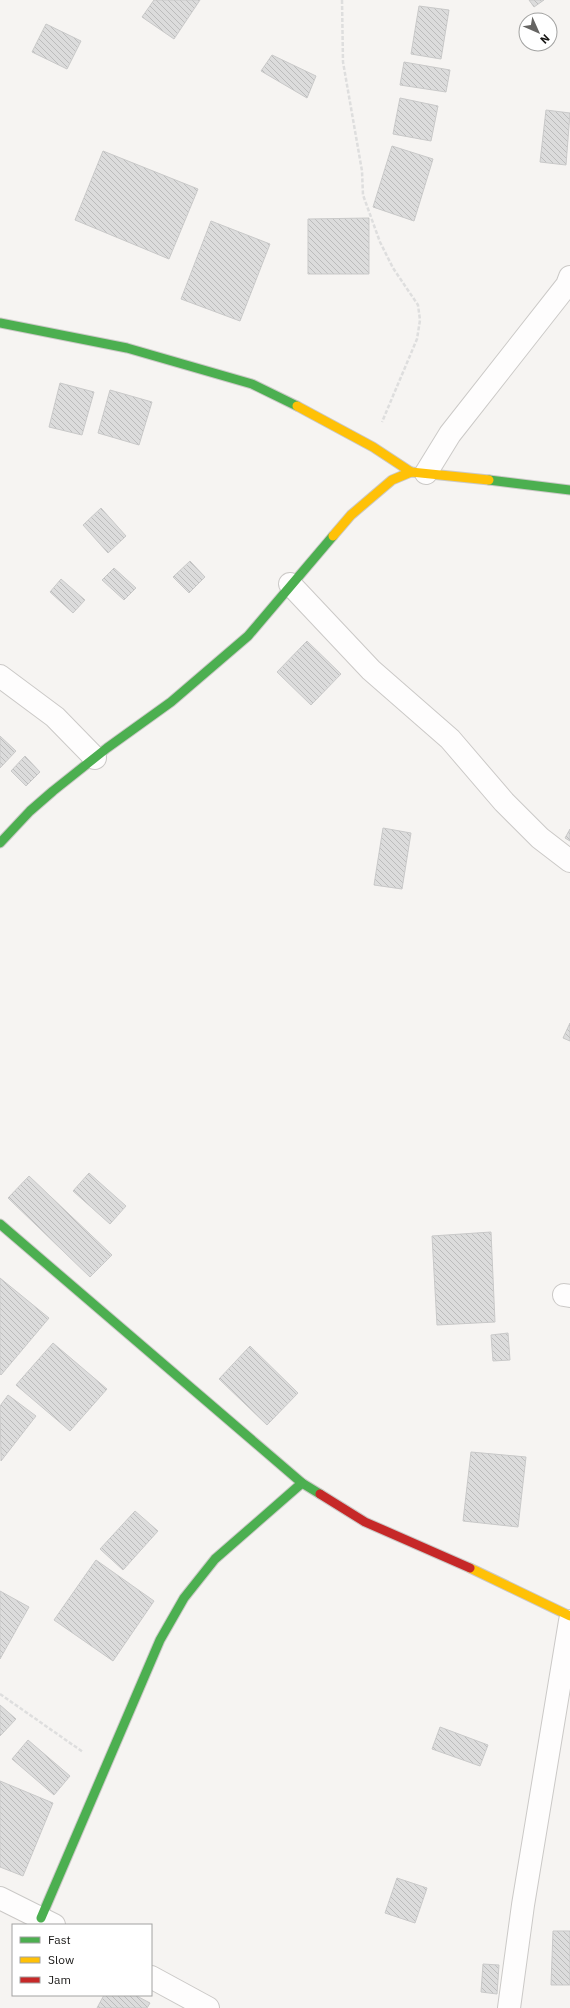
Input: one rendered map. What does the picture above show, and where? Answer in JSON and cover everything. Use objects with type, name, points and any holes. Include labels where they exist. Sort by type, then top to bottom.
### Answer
[{"type":"street","points":[[419,473],[567,285],[570,277]]},
{"type":"street","points":[[0,322],[128,348],[252,384],[322,418],[419,473]]},
{"type":"street","points":[[0,843],[30,811],[95,758],[171,702],[248,636],[290,584],[351,515],[392,480],[419,473],[570,490]]},
{"type":"street","points":[[290,584],[370,670],[450,739],[509,807],[540,838],[570,861]]},
{"type":"street","points":[[0,676],[56,717],[95,758]]},
{"type":"street","points":[[0,1224],[302,1483],[365,1522],[455,1561],[570,1616]]},
{"type":"street","points":[[0,1898],[48,1922],[106,1767],[160,1640],[184,1598],[215,1559],[302,1483]]},
{"type":"street","points":[[509,2008],[523,1905],[570,1621]]},
{"type":"street","points":[[152,1978],[208,2008]]},
{"type":"path","points":[[342,0],[343,62],[362,171],[363,195],[380,242],[393,268],[418,306],[420,320],[417,339],[373,447]]},
{"type":"path","points":[[0,1694],[106,1767]]},
{"type":"building","points":[[154,0],[200,0],[174,39],[142,17]]},
{"type":"building","points":[[529,0],[544,0],[534,7]]},
{"type":"building","points":[[419,6],[449,10],[441,59],[411,54]]},
{"type":"building","points":[[46,24],[81,41],[67,69],[32,52]]},
{"type":"building","points":[[272,55],[316,76],[307,98],[261,71]]},
{"type":"building","points":[[404,62],[450,70],[446,92],[400,85]]},
{"type":"building","points":[[400,98],[438,106],[431,141],[393,134]]},
{"type":"building","points":[[546,110],[570,113],[566,165],[540,162]]},
{"type":"building","points":[[392,146],[433,159],[414,221],[373,207]]},
{"type":"building","points":[[103,151],[198,189],[169,259],[75,220]]},
{"type":"building","points":[[369,218],[369,274],[308,274],[308,219]]},
{"type":"building","points":[[211,221],[270,244],[240,321],[181,299]]},
{"type":"building","points":[[60,383],[94,392],[82,435],[49,427]]},
{"type":"building","points":[[110,390],[152,402],[139,445],[98,433]]},
{"type":"building","points":[[101,508],[126,536],[108,553],[83,525]]},
{"type":"building","points":[[190,561],[205,577],[189,593],[173,577]]},
{"type":"building","points":[[114,568],[136,588],[124,600],[102,580]]},
{"type":"building","points":[[61,579],[85,600],[73,613],[50,592]]},
{"type":"building","points":[[307,641],[341,674],[311,705],[277,672]]},
{"type":"building","points":[[0,736],[16,751],[0,768]]},
{"type":"building","points":[[25,756],[40,772],[26,786],[11,771]]},
{"type":"building","points":[[383,828],[411,833],[402,889],[374,885]]},
{"type":"building","points":[[570,829],[570,841],[565,838]]},
{"type":"building","points":[[570,1023],[570,1041],[563,1038]]},
{"type":"building","points":[[89,1173],[126,1206],[110,1224],[73,1191]]},
{"type":"building","points":[[29,1176],[112,1255],[90,1277],[8,1198]]},
{"type":"building","points":[[491,1232],[495,1322],[437,1325],[432,1236]]},
{"type":"building","points":[[0,1278],[49,1318],[1,1375],[0,1374]]},
{"type":"building","points":[[508,1333],[510,1360],[493,1361],[491,1335]]},
{"type":"building","points":[[53,1343],[107,1389],[70,1431],[16,1385]]},
{"type":"building","points":[[250,1346],[298,1393],[267,1425],[219,1379]]},
{"type":"building","points":[[8,1395],[36,1416],[1,1461],[0,1406]]},
{"type":"building","points":[[471,1452],[526,1457],[518,1527],[463,1521]]},
{"type":"building","points":[[135,1511],[158,1531],[123,1570],[100,1549]]},
{"type":"building","points":[[96,1560],[154,1601],[113,1661],[54,1620]]},
{"type":"building","points":[[0,1591],[29,1607],[0,1659]]},
{"type":"building","points":[[0,1705],[16,1719],[0,1736]]},
{"type":"building","points":[[440,1727],[488,1745],[480,1766],[432,1749]]},
{"type":"building","points":[[28,1740],[70,1776],[54,1795],[12,1759]]},
{"type":"building","points":[[0,1781],[53,1803],[23,1876],[0,1867]]},
{"type":"building","points":[[397,1878],[427,1888],[415,1923],[385,1913]]},
{"type":"building","points":[[553,1931],[570,1931],[570,1985],[551,1985]]},
{"type":"building","points":[[483,1964],[499,1965],[497,1994],[481,1992]]},
{"type":"building","points":[[103,1996],[137,1996],[150,2003],[147,2008],[97,2008]]},
{"type":"traffic: fast","points":[[0,323],[127,348],[252,384],[297,406]]},
{"type":"traffic: fast","points":[[489,480],[570,490]]},
{"type":"traffic: fast","points":[[0,843],[30,811],[53,791],[107,748],[171,702],[248,636],[333,536]]},
{"type":"traffic: fast","points":[[0,1224],[302,1483],[320,1494]]},
{"type":"traffic: fast","points":[[41,1918],[160,1640],[184,1598],[215,1559],[302,1483]]},
{"type":"traffic: slow","points":[[297,406],[373,447],[411,472]]},
{"type":"traffic: slow","points":[[333,536],[351,515],[392,480],[411,472],[489,480]]},
{"type":"traffic: slow","points":[[470,1568],[570,1616]]},
{"type":"traffic: jam","points":[[320,1494],[365,1522],[470,1568]]}]
